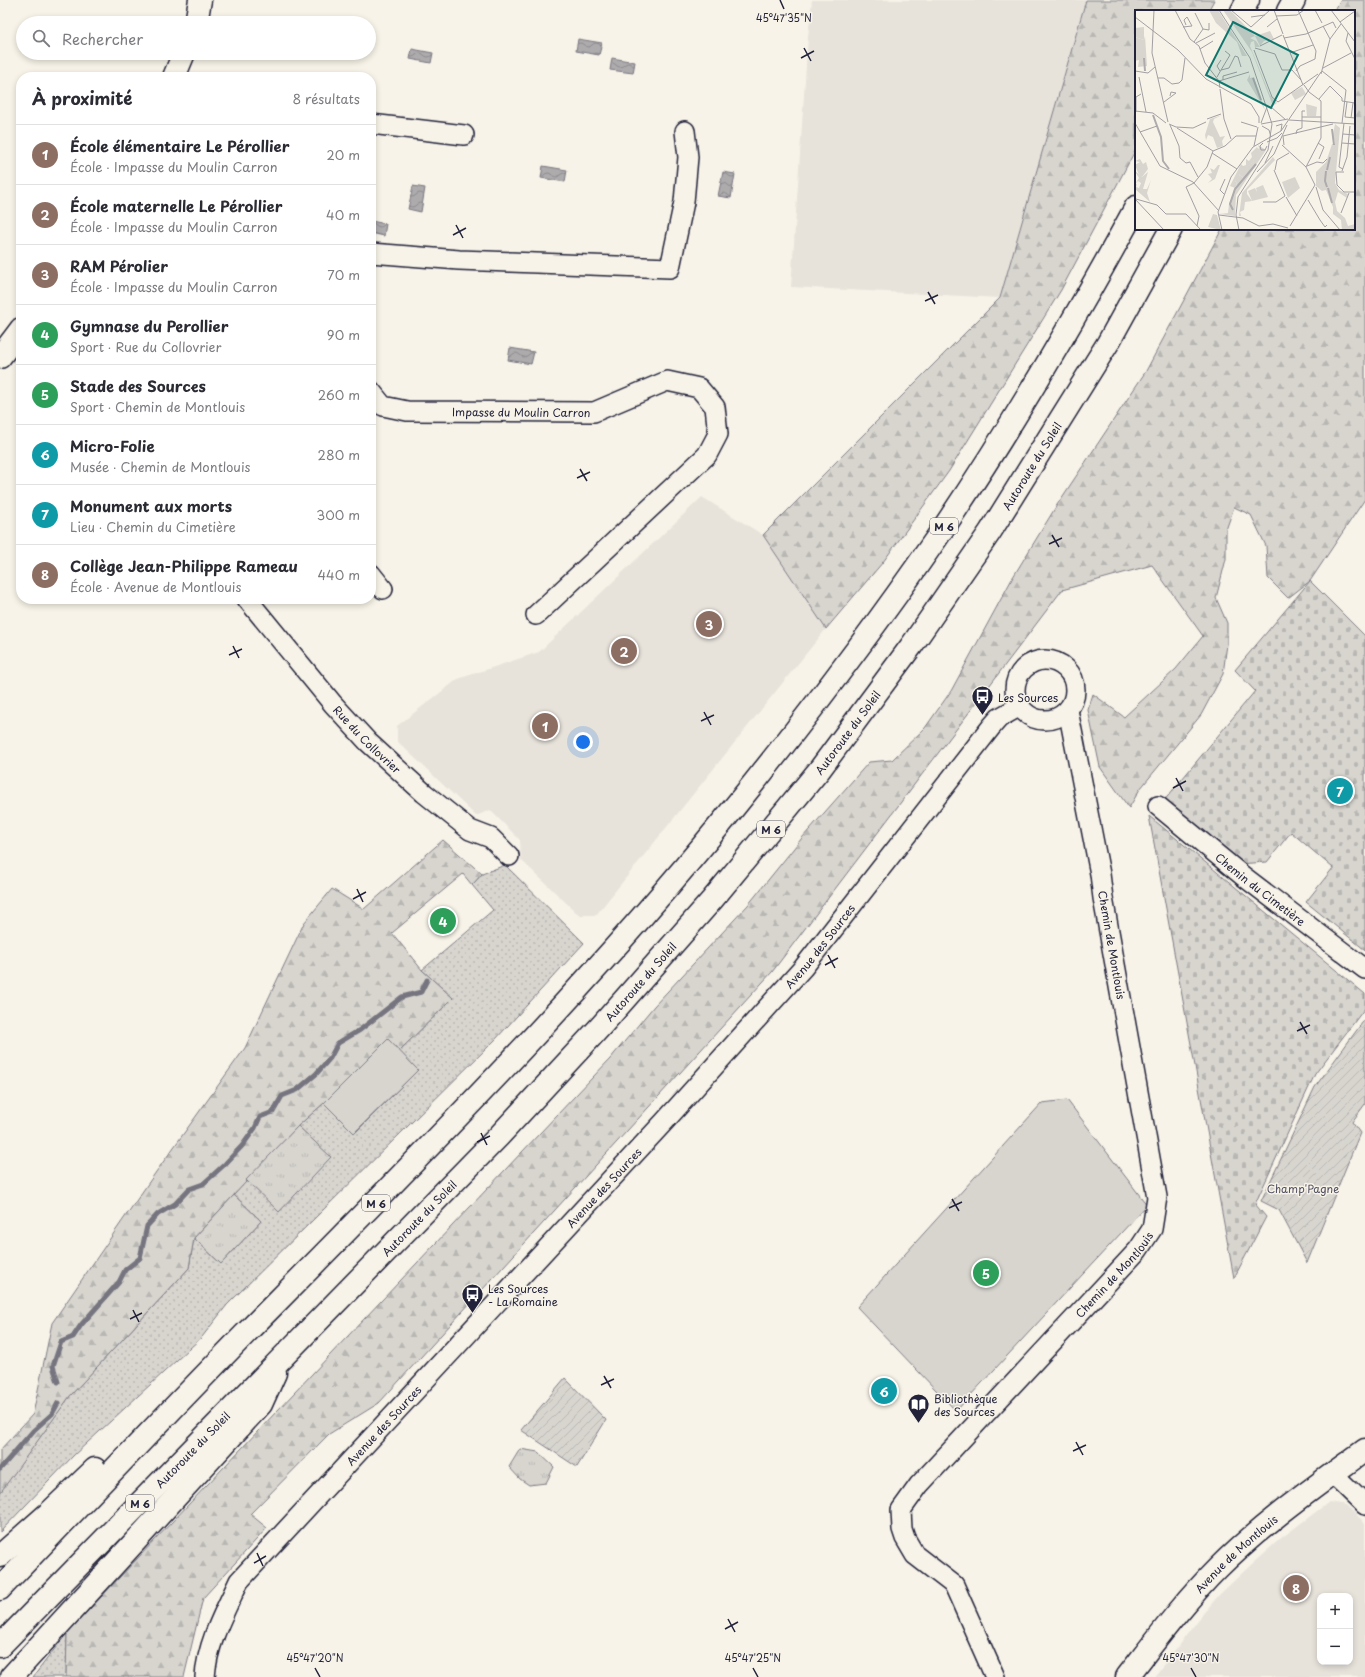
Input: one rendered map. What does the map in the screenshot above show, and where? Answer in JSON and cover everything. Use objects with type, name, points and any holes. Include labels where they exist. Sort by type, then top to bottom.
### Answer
[{"type":"main road","points":[[197,16],[200,0]]},
{"type":"main road","points":[[1243,10],[1248,0]]},
{"type":"main road","points":[[1289,10],[1294,0]]},
{"type":"main road","points":[[176,72],[181,60]]},
{"type":"main road","name":"M 6","points":[[0,1589],[244,1335],[421,1156],[605,959],[721,823],[804,719],[881,617],[962,498],[1030,392],[1086,298],[1135,209]]},
{"type":"main road","name":"Autoroute du Soleil","points":[[0,1646],[500,1136],[712,900],[820,769],[912,645],[990,532],[1108,343],[1170,230]]},
{"type":"main road","points":[[0,357],[15,335]]},
{"type":"main road","points":[[0,1556],[50,1512],[185,1381],[244,1335]]},
{"type":"main road","points":[[17,1673],[261,1404],[281,1359]]},
{"type":"main road","name":"Avenue de Montlouis","points":[[1127,1677],[1179,1610],[1219,1567],[1256,1532],[1365,1450]]},
{"type":"street","points":[[376,125],[464,135]]},
{"type":"street","points":[[376,253],[459,260],[670,268],[684,202],[688,157],[685,131]]},
{"type":"street","name":"Impasse du Moulin Carron","points":[[376,397],[383,406],[407,411],[594,412],[667,381],[699,388],[715,407],[718,434],[707,455],[536,615]]},
{"type":"street","points":[[376,580],[383,589]]},
{"type":"street","name":"Rue du Collovrier","points":[[251,604],[333,704],[368,742],[424,793],[470,830],[491,838],[509,856]]},
{"type":"street","points":[[1042,659],[1053,660],[1066,668],[1074,680],[1075,696],[1068,710],[1062,716],[1043,720],[1034,718],[1026,713],[1020,706],[1016,696],[1015,686],[1018,676],[1024,668],[1032,662],[1042,659]]},
{"type":"street","name":"Avenue des Sources","points":[[206,1677],[206,1668],[217,1630],[239,1581],[664,1122],[803,968],[992,726],[1000,718],[1020,706]]},
{"type":"street","name":"Chemin de Montlouis","points":[[995,1677],[954,1585],[915,1555],[905,1538],[902,1529],[902,1510],[919,1485],[1138,1250],[1152,1229],[1158,1197],[1103,898],[1100,874],[1068,710]]},
{"type":"street","name":"Chemin du Cimetière","points":[[1158,806],[1243,876],[1365,968]]},
{"type":"street","points":[[1332,1474],[1365,1505]]},
{"type":"shaded area","points":[[812,0],[1086,0],[1000,298],[791,287],[808,36]]},
{"type":"shaded area","points":[[702,497],[763,535],[826,629],[596,915],[579,915],[521,860],[520,840],[490,810],[476,816],[397,741],[397,726],[458,679],[539,652]]},
{"type":"shaded area","points":[[1329,1502],[1346,1505],[1365,1523],[1365,1677],[1154,1677],[1219,1595],[1280,1539]]},
{"type":"green space","points":[[1086,0],[1214,0],[1209,10],[1135,10],[1135,151],[1061,290],[949,471],[883,562],[826,629],[763,535],[1000,298]]},
{"type":"green space","points":[[1341,0],[1365,0],[1365,499],[1310,581],[1288,598],[1268,578],[1266,546],[1251,515],[1234,507],[1226,530],[1226,559],[1216,598],[1227,623],[1227,644],[1223,674],[1201,715],[1140,789],[1129,808],[1100,767],[1088,710],[1093,694],[1124,717],[1176,669],[1203,636],[1152,565],[1062,590],[772,972],[379,1403],[329,1434],[250,1514],[267,1528],[203,1598],[184,1677],[66,1677],[67,1633],[610,1059],[654,1006],[748,905],[802,838],[869,762],[892,760],[925,728],[951,691],[1013,577],[1057,505],[1146,371],[1221,230],[1355,230],[1355,10],[1335,10]]},
{"type":"green space","points":[[1310,581],[1365,636],[1365,950],[1306,902],[1333,868],[1291,832],[1267,862],[1237,864],[1163,802],[1255,691],[1235,670]]},
{"type":"green space","points":[[1149,816],[1365,994],[1365,1008],[1315,1074],[1255,1204],[1266,1217],[1234,1278]]},
{"type":"green space","points":[[443,840],[482,874],[472,885],[463,874],[392,933],[422,970],[453,998],[399,1051],[387,1040],[324,1103],[298,1126],[194,1238],[189,1268],[70,1396],[0,1493],[0,1450],[33,1414],[52,1323],[156,1172],[245,1048],[304,923],[332,889],[364,909]]},
{"type":"green space","points":[[505,865],[584,943],[495,1040],[227,1305],[202,1337],[74,1455],[0,1532],[0,1491],[70,1396],[189,1268],[194,1238],[221,1264],[261,1221],[234,1195],[246,1180],[279,1211],[330,1157],[298,1126],[324,1103],[355,1133],[418,1070],[399,1051],[453,998],[422,970],[493,910],[472,885],[482,874]]},
{"type":"green space","name":"Champ'Pagne","points":[[1365,1019],[1365,1104],[1352,1122],[1360,1133],[1307,1263],[1279,1210],[1261,1201],[1315,1087]]},
{"type":"green space","points":[[388,1039],[418,1070],[354,1133],[324,1103]]},
{"type":"green space","points":[[1067,1100],[1147,1205],[956,1411],[857,1307],[1042,1103]]},
{"type":"green space","points":[[298,1126],[331,1157],[279,1212],[246,1180]]},
{"type":"green space","points":[[234,1195],[261,1221],[221,1264],[194,1238]]},
{"type":"green space","points":[[565,1378],[606,1420],[577,1467],[521,1430]]},
{"type":"green space","points":[[520,1449],[538,1452],[554,1467],[546,1483],[529,1485],[520,1479],[509,1467]]},
{"type":"green space","points":[[67,1633],[66,1677],[33,1677]]},
{"type":"water","points":[[578,39],[602,43],[599,55],[576,51]]},
{"type":"water","points":[[412,49],[433,53],[431,63],[410,59]]},
{"type":"water","points":[[612,58],[635,62],[633,73],[610,70]]},
{"type":"water","points":[[543,166],[567,170],[565,182],[541,178]]},
{"type":"water","points":[[723,172],[735,174],[731,198],[718,196]]},
{"type":"water","points":[[413,186],[425,188],[421,212],[408,209]]},
{"type":"water","points":[[376,222],[386,224],[384,236],[376,234]]},
{"type":"water","points":[[510,348],[534,352],[531,364],[508,360]]},
{"type":"waterway","points":[[58,1382],[53,1366],[61,1342],[73,1337],[81,1325],[119,1282],[125,1270],[140,1258],[147,1226],[158,1214],[175,1204],[189,1189],[203,1184],[225,1164],[242,1146],[255,1128],[260,1117],[273,1112],[282,1096],[297,1090],[316,1074],[330,1058],[338,1043],[360,1030],[402,997],[421,992],[427,980]]},
{"type":"waterway","points":[[0,1469],[34,1430],[52,1414],[58,1403]]},
{"type":"place","name":"RAM Pérolier","points":[[709,624]]},
{"type":"place","name":"École maternelle Le Pérollier","points":[[624,651]]},
{"type":"place","name":"Les Sources","points":[[983,716]]},
{"type":"place","name":"École élémentaire Le Pérollier","points":[[545,726]]},
{"type":"place","name":"Monument aux morts","points":[[1340,791]]},
{"type":"place","name":"Gymnase du Perollier","points":[[443,921]]},
{"type":"place","name":"Stade des Sources","points":[[986,1273]]},
{"type":"place","name":"Les Sources - La Romaine","points":[[472,1314]]},
{"type":"place","name":"Micro-Folie","points":[[884,1391]]},
{"type":"place","name":"Bibliothèque des Sources","points":[[919,1424]]},
{"type":"place","name":"Collège Jean-Philippe Rameau","points":[[1296,1588]]}]
